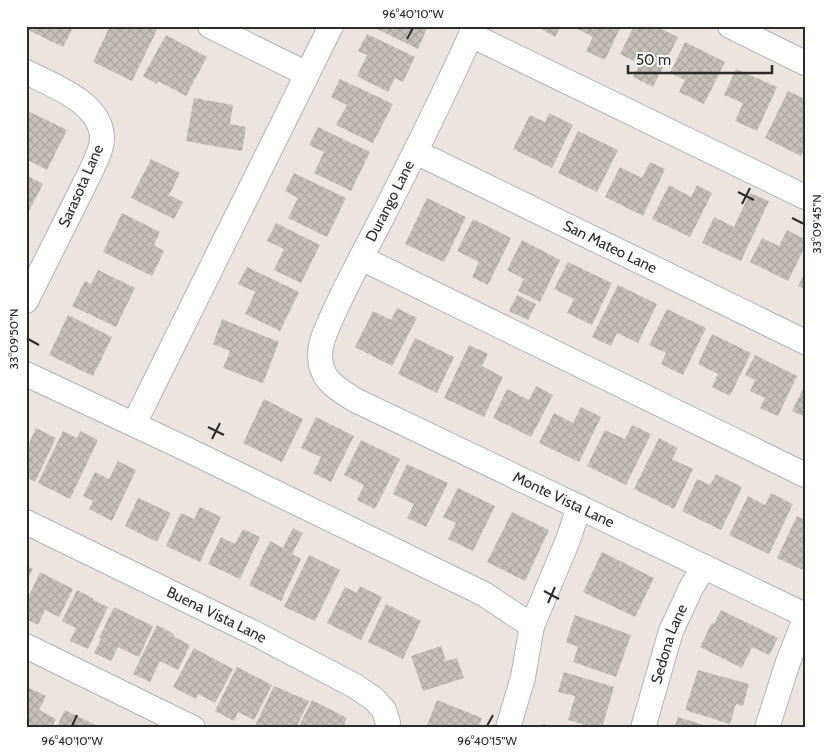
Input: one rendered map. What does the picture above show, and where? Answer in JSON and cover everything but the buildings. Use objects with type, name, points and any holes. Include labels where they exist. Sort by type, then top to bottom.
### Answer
[{"type":"street","points":[[210,26],[307,74]]},
{"type":"street","points":[[134,424],[331,26]]},
{"type":"street","points":[[730,26],[805,63]]},
{"type":"street","points":[[473,31],[805,197]]},
{"type":"street","name":"Durango Lane","points":[[326,379],[322,371],[320,355],[322,341],[338,302],[416,152],[473,31]]},
{"type":"street","name":"Sarasota Lane","points":[[26,72],[71,95],[87,106],[97,120],[102,137],[100,149],[91,171],[26,301]]},
{"type":"street","name":"San Mateo Lane","points":[[416,152],[805,342]]},
{"type":"street","points":[[361,258],[805,475]]},
{"type":"street","points":[[26,374],[134,424],[484,594],[532,626]]},
{"type":"street","name":"Monte Vista Lane","points":[[326,379],[337,389],[355,400],[805,615]]},
{"type":"street","points":[[508,728],[523,677],[532,626],[568,540],[579,507]]},
{"type":"street","name":"Buena Vista Lane","points":[[26,522],[355,686],[384,710],[388,728]]},
{"type":"street","name":"Sedona Lane","points":[[643,728],[672,631],[692,586],[704,567]]},
{"type":"street","points":[[767,728],[788,662],[805,618]]},
{"type":"street","points":[[26,646],[193,728]]}]
